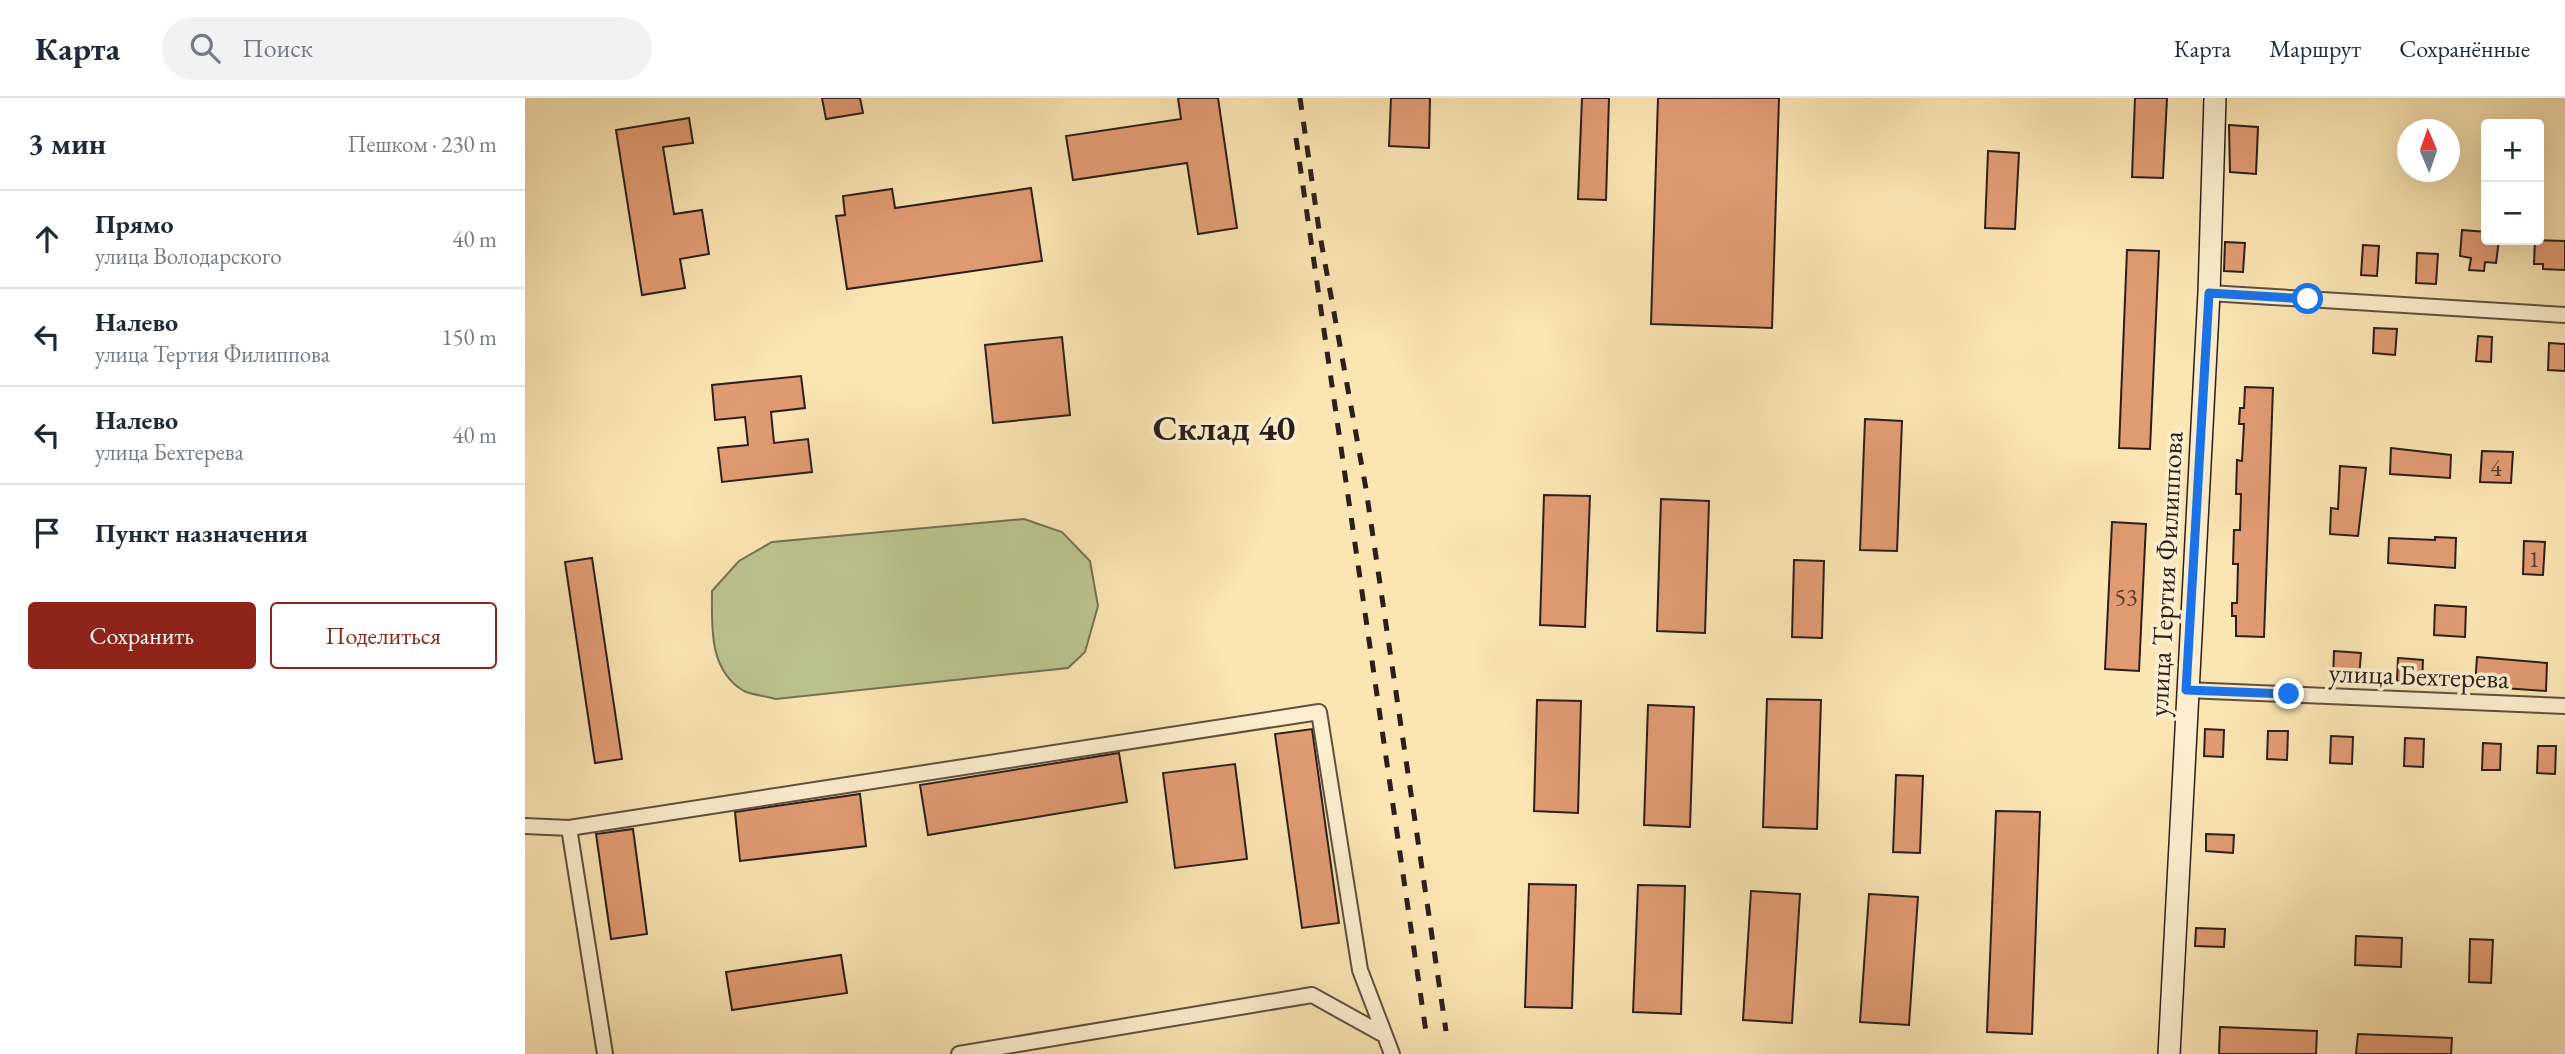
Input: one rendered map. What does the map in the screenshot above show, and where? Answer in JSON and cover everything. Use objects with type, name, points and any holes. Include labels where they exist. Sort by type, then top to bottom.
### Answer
[{"type":"street","name":"улица Тертия Филиппова","points":[[2169,1054],[2186,690],[2209,293],[2215,98]]},
{"type":"street","points":[[2209,293],[2565,315]]},
{"type":"street","name":"улица Бехтерева","points":[[2186,690],[2565,706]]},
{"type":"street","points":[[525,826],[569,828],[1319,712],[1360,970],[1392,1054]]},
{"type":"street","points":[[569,828],[605,1054]]},
{"type":"street","points":[[959,1054],[1312,995],[1384,1035]]},
{"type":"green space","points":[[1024,519],[1062,532],[1090,561],[1098,606],[1085,652],[1068,668],[776,699],[744,691],[732,682],[718,659],[713,632],[712,591],[739,561],[772,542]]},
{"type":"building","points":[[822,98],[860,98],[863,113],[826,119]]},
{"type":"building","points":[[1178,98],[1218,98],[1237,228],[1198,234],[1187,163],[1073,180],[1066,136],[1181,119]]},
{"type":"building","points":[[1391,98],[1430,98],[1429,148],[1389,146]]},
{"type":"building","points":[[1582,98],[1609,98],[1606,200],[1578,199]]},
{"type":"building","points":[[1658,98],[1779,98],[1772,328],[1651,324]]},
{"type":"building","points":[[2135,98],[2167,98],[2163,178],[2132,177]]},
{"type":"building","points":[[689,118],[693,143],[663,147],[674,214],[702,210],[709,254],[680,259],[685,288],[642,295],[616,130]]},
{"type":"building","points":[[2229,125],[2258,127],[2256,174],[2230,172]]},
{"type":"building","points":[[1988,151],[2019,153],[2015,229],[1985,228]]},
{"type":"building","points":[[1031,188],[1042,261],[847,289],[836,216],[845,215],[843,196],[892,189],[895,208]]},
{"type":"building","points":[[2462,230],[2481,232],[2481,245],[2498,245],[2496,263],[2485,262],[2484,271],[2469,270],[2471,258],[2460,256]]},
{"type":"building","points":[[2544,240],[2565,241],[2565,270],[2543,269],[2543,264],[2534,264],[2535,245],[2544,245]]},
{"type":"building","points":[[2225,242],[2245,243],[2243,272],[2224,271]]},
{"type":"building","points":[[2363,245],[2379,246],[2377,276],[2361,275]]},
{"type":"building","points":[[2127,250],[2159,251],[2150,449],[2119,448]]},
{"type":"building","points":[[2417,253],[2438,254],[2436,284],[2416,283]]},
{"type":"building","points":[[2374,328],[2397,329],[2395,355],[2373,353]]},
{"type":"building","points":[[2478,336],[2492,337],[2491,362],[2476,361]]},
{"type":"building","points":[[1062,337],[1070,415],[993,423],[985,345]]},
{"type":"building","points":[[2549,343],[2565,344],[2565,371],[2548,370]]},
{"type":"building","points":[[801,376],[805,408],[771,412],[774,443],[808,439],[812,472],[722,482],[718,448],[748,445],[745,417],[715,420],[712,385]]},
{"type":"building","points":[[2245,387],[2273,388],[2264,637],[2236,636],[2236,616],[2232,616],[2232,603],[2237,603],[2238,564],[2233,564],[2234,530],[2240,530],[2241,494],[2236,494],[2237,460],[2242,461],[2244,424],[2239,424],[2240,408],[2244,408]]},
{"type":"building","points":[[1865,419],[1902,421],[1897,551],[1860,550]]},
{"type":"building","points":[[2391,448],[2451,455],[2450,478],[2390,474]]},
{"type":"building","points":[[2482,451],[2513,452],[2511,483],[2480,482]]},
{"type":"building","points":[[2340,466],[2366,468],[2358,536],[2330,534],[2331,508],[2338,509]]},
{"type":"building","points":[[1544,495],[1590,496],[1585,627],[1540,625]]},
{"type":"building","points":[[1661,499],[1709,501],[1705,633],[1657,631]]},
{"type":"building","points":[[2112,522],[2146,524],[2139,671],[2105,669]]},
{"type":"building","points":[[2435,537],[2456,538],[2455,568],[2388,563],[2389,538],[2435,540]]},
{"type":"building","points":[[2524,541],[2545,542],[2543,575],[2523,574]]},
{"type":"building","points":[[592,558],[622,759],[595,763],[565,562]]},
{"type":"building","points":[[1794,560],[1824,561],[1822,638],[1792,637]]},
{"type":"building","points":[[2435,605],[2466,607],[2465,637],[2434,635]]},
{"type":"building","points":[[2334,651],[2361,653],[2359,678],[2333,677]]},
{"type":"building","points":[[2477,657],[2547,663],[2546,691],[2475,686]]},
{"type":"building","points":[[2398,658],[2423,660],[2422,683],[2397,681]]},
{"type":"building","points":[[1767,699],[1821,700],[1817,829],[1763,827]]},
{"type":"building","points":[[1537,700],[1581,701],[1578,813],[1534,811]]},
{"type":"building","points":[[1648,705],[1694,707],[1690,827],[1644,825]]},
{"type":"building","points":[[1312,729],[1339,923],[1302,928],[1275,734]]},
{"type":"building","points":[[2205,729],[2224,730],[2223,757],[2204,756]]},
{"type":"building","points":[[2268,731],[2288,731],[2287,760],[2267,759]]},
{"type":"building","points":[[2331,736],[2353,737],[2352,764],[2330,763]]},
{"type":"building","points":[[2405,738],[2424,739],[2423,767],[2404,766]]},
{"type":"building","points":[[2483,743],[2501,744],[2500,770],[2482,770]]},
{"type":"building","points":[[2538,746],[2556,746],[2555,774],[2537,773]]},
{"type":"building","points":[[1119,753],[1127,802],[928,835],[920,785]]},
{"type":"building","points":[[1235,764],[1247,859],[1175,868],[1163,773]]},
{"type":"building","points":[[1896,775],[1923,776],[1920,853],[1893,852]]},
{"type":"building","points":[[860,794],[866,846],[740,861],[735,812]]},
{"type":"building","points":[[1996,811],[2040,812],[2032,1034],[1987,1032]]},
{"type":"building","points":[[633,829],[647,934],[611,939],[596,834]]},
{"type":"building","points":[[2206,834],[2234,835],[2233,853],[2206,851]]},
{"type":"building","points":[[1529,884],[1576,885],[1572,1008],[1525,1007]]},
{"type":"building","points":[[1638,885],[1685,886],[1681,1014],[1633,1012]]},
{"type":"building","points":[[1751,891],[1800,894],[1792,1023],[1743,1020]]},
{"type":"building","points":[[1869,894],[1918,897],[1909,1025],[1860,1022]]},
{"type":"building","points":[[2196,928],[2225,929],[2224,947],[2195,946]]},
{"type":"building","points":[[2356,936],[2402,938],[2401,967],[2355,965]]},
{"type":"building","points":[[2470,939],[2493,940],[2491,983],[2469,982]]},
{"type":"building","points":[[841,955],[847,993],[732,1010],[726,972]]},
{"type":"building","points":[[2220,1027],[2317,1031],[2316,1054],[2219,1054]]},
{"type":"building","points":[[2358,1034],[2452,1038],[2451,1054],[2356,1054]]},
{"type":"railway","points":[[1300,98],[1319,230],[1366,489],[1446,1031]]},
{"type":"railway","points":[[1296,138],[1426,1032]]},
{"type":"district","name":"Склад 40","points":[[1224,427]]},
{"type":"route","points":[[2289,694],[2186,690],[2209,293],[2308,299]]}]
